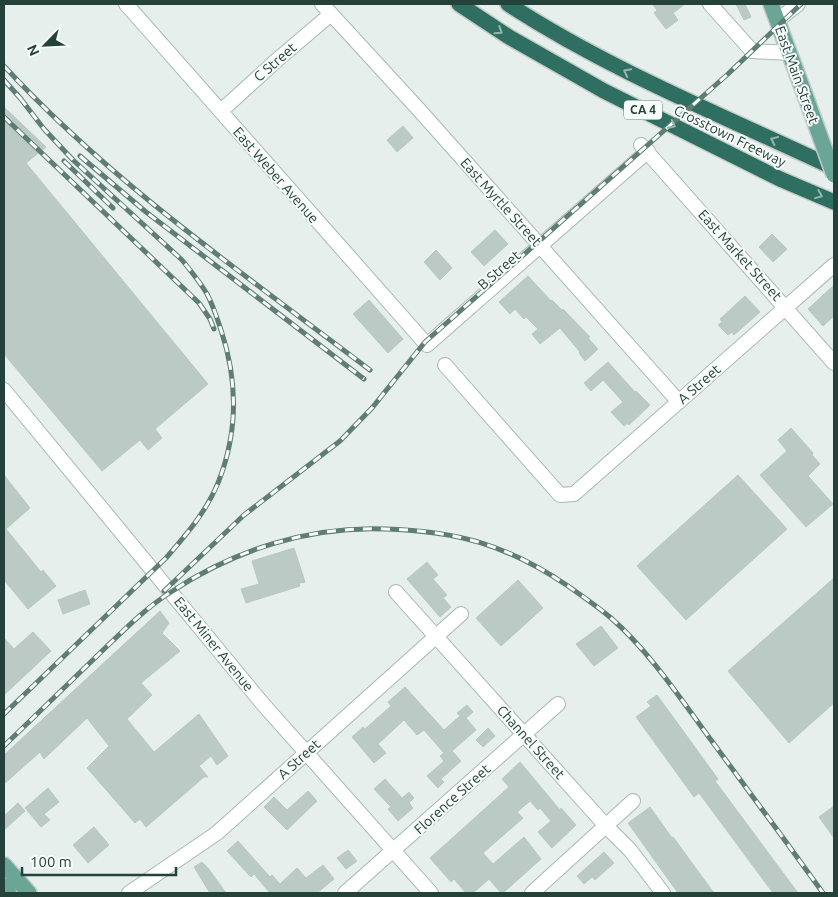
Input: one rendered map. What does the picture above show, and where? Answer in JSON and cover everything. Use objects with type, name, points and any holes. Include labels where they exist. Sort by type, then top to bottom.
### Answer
[{"type":"highway","name":"Crosstown Freeway","points":[[459,4],[509,37],[604,91],[780,179],[834,202]]},
{"type":"highway","name":"Crosstown Freeway","points":[[508,4],[568,41],[622,70],[834,168]]},
{"type":"main road","name":"East Main Street","points":[[771,4],[834,175]]},
{"type":"main road","points":[[4,865],[28,893]]},
{"type":"main road","points":[[4,886],[9,893]]},
{"type":"street","name":"East Weber Avenue","points":[[126,4],[424,342]]},
{"type":"street","points":[[710,4],[752,51],[789,53]]},
{"type":"street","points":[[777,21],[798,4]]},
{"type":"street","name":"C Street","points":[[221,111],[270,66],[326,9]]},
{"type":"street","name":"East Myrtle Street","points":[[326,9],[421,112],[679,402]]},
{"type":"street","name":"B Street","points":[[424,342],[644,147]]},
{"type":"street","name":"East Market Street","points":[[644,147],[834,363]]},
{"type":"street","name":"A Street","points":[[445,365],[560,496],[574,494],[834,265]]},
{"type":"street","name":"East Miner Avenue","points":[[4,390],[262,703],[431,893]]},
{"type":"street","name":"Channel Street","points":[[396,592],[606,826],[630,850],[663,893]]},
{"type":"street","name":"A Street","points":[[129,893],[217,833],[461,614]]},
{"type":"street","name":"Florence Street","points":[[346,893],[558,704]]},
{"type":"street","points":[[532,893],[633,801]]},
{"type":"building","points":[[652,4],[685,4],[673,13],[678,20],[666,29],[654,13],[657,10]]},
{"type":"building","points":[[736,4],[745,4],[751,17],[744,20]]},
{"type":"building","points":[[4,107],[46,147],[26,163],[208,384],[155,429],[162,438],[148,450],[140,440],[102,471],[4,354]]},
{"type":"building","points":[[403,126],[413,138],[397,152],[387,140]]},
{"type":"building","points":[[495,230],[508,244],[484,266],[471,252]]},
{"type":"building","points":[[772,234],[787,249],[773,262],[759,247]]},
{"type":"building","points":[[436,250],[452,268],[440,280],[424,262]]},
{"type":"building","points":[[528,276],[551,301],[563,309],[590,337],[588,338],[598,349],[585,361],[560,328],[540,344],[532,334],[538,329],[526,317],[524,319],[515,309],[510,314],[499,302]]},
{"type":"building","points":[[834,285],[834,316],[823,326],[808,309]]},
{"type":"building","points":[[745,296],[760,312],[734,335],[732,332],[728,335],[718,325],[722,322],[720,319]]},
{"type":"building","points":[[369,300],[403,339],[388,353],[353,314]]},
{"type":"building","points":[[608,362],[635,392],[650,405],[629,425],[628,423],[624,426],[611,412],[623,402],[603,380],[591,391],[584,383]]},
{"type":"building","points":[[791,428],[820,464],[808,476],[833,504],[806,527],[760,475],[787,451],[778,440]]},
{"type":"building","points":[[4,475],[30,508],[6,529],[41,572],[43,570],[56,586],[28,609],[4,580]]},
{"type":"building","points":[[738,475],[787,529],[686,620],[637,566]]},
{"type":"building","points":[[294,548],[305,582],[299,583],[300,586],[246,603],[241,589],[259,584],[252,561]]},
{"type":"building","points":[[427,562],[438,575],[433,579],[447,595],[443,598],[451,607],[440,617],[407,579]]},
{"type":"building","points":[[834,578],[834,703],[789,743],[728,671]]},
{"type":"building","points":[[518,580],[543,608],[501,646],[476,618]]},
{"type":"building","points":[[85,590],[90,604],[63,614],[58,600]]},
{"type":"building","points":[[160,611],[169,623],[162,633],[180,651],[141,683],[152,695],[127,719],[154,752],[199,714],[228,756],[217,765],[211,756],[199,766],[208,777],[204,777],[146,827],[140,819],[135,823],[87,768],[109,746],[87,718],[44,759],[40,752],[4,784],[4,755]]},
{"type":"building","points":[[601,626],[618,648],[594,666],[576,644]]},
{"type":"building","points":[[33,632],[51,651],[4,695],[4,638],[14,649]]},
{"type":"building","points":[[405,687],[444,730],[460,716],[457,713],[467,705],[473,712],[466,718],[476,730],[452,751],[461,761],[441,779],[444,782],[438,788],[427,776],[444,761],[440,756],[444,753],[424,730],[417,735],[404,720],[378,744],[386,753],[374,763],[352,737],[363,727],[365,729],[391,706],[388,702]]},
{"type":"building","points":[[657,695],[718,779],[715,781],[798,893],[773,893],[699,793],[694,797],[636,717],[651,706],[647,702]]},
{"type":"building","points":[[488,728],[495,736],[483,747],[476,740]]},
{"type":"building","points":[[520,762],[560,810],[561,808],[576,825],[552,848],[538,832],[551,821],[540,808],[538,810],[530,801],[517,812],[523,818],[483,853],[493,864],[524,837],[541,859],[503,893],[489,879],[473,893],[466,893],[454,879],[451,882],[430,858],[509,787],[502,779]]},
{"type":"building","points":[[385,779],[402,798],[409,792],[414,798],[409,803],[413,808],[398,821],[388,809],[391,807],[374,789]]},
{"type":"building","points":[[48,788],[59,802],[44,814],[50,820],[41,827],[25,808]]},
{"type":"building","points":[[308,791],[317,801],[287,830],[264,807],[274,797],[287,810]]},
{"type":"building","points":[[18,803],[25,811],[4,830],[4,816]]},
{"type":"building","points":[[834,806],[834,838],[819,817]]},
{"type":"building","points":[[650,807],[714,893],[678,893],[628,823]]},
{"type":"building","points":[[94,827],[109,845],[88,863],[73,845]]},
{"type":"building","points":[[238,841],[270,877],[272,875],[280,884],[297,868],[306,878],[323,865],[334,879],[317,893],[270,893],[254,874],[251,877],[227,851]]},
{"type":"building","points":[[348,850],[357,861],[346,869],[337,858]]},
{"type":"building","points":[[604,852],[614,863],[595,880],[592,877],[584,884],[577,876]]},
{"type":"building","points":[[202,862],[226,893],[210,893],[194,867]]},
{"type":"railway","points":[[164,591],[244,515],[340,441],[372,408],[425,342],[728,74],[801,4]]},
{"type":"railway","points":[[4,66],[46,109],[134,188],[180,226],[370,370]]},
{"type":"railway","points":[[4,80],[21,99]]},
{"type":"railway","points":[[4,714],[166,558],[195,523],[208,504],[225,464],[232,426],[233,407],[231,368],[227,349],[213,307],[201,285],[182,260],[73,160],[44,129],[17,94]]},
{"type":"railway","points":[[4,117],[199,303],[210,319],[214,329]]},
{"type":"railway","points":[[80,156],[146,212],[364,379]]},
{"type":"railway","points":[[64,161],[113,208]]},
{"type":"railway","points":[[4,746],[142,613],[171,592],[220,564],[273,544],[328,532],[385,529],[411,530],[459,537],[503,550],[546,572],[595,605],[626,632],[666,678],[823,893]]}]
